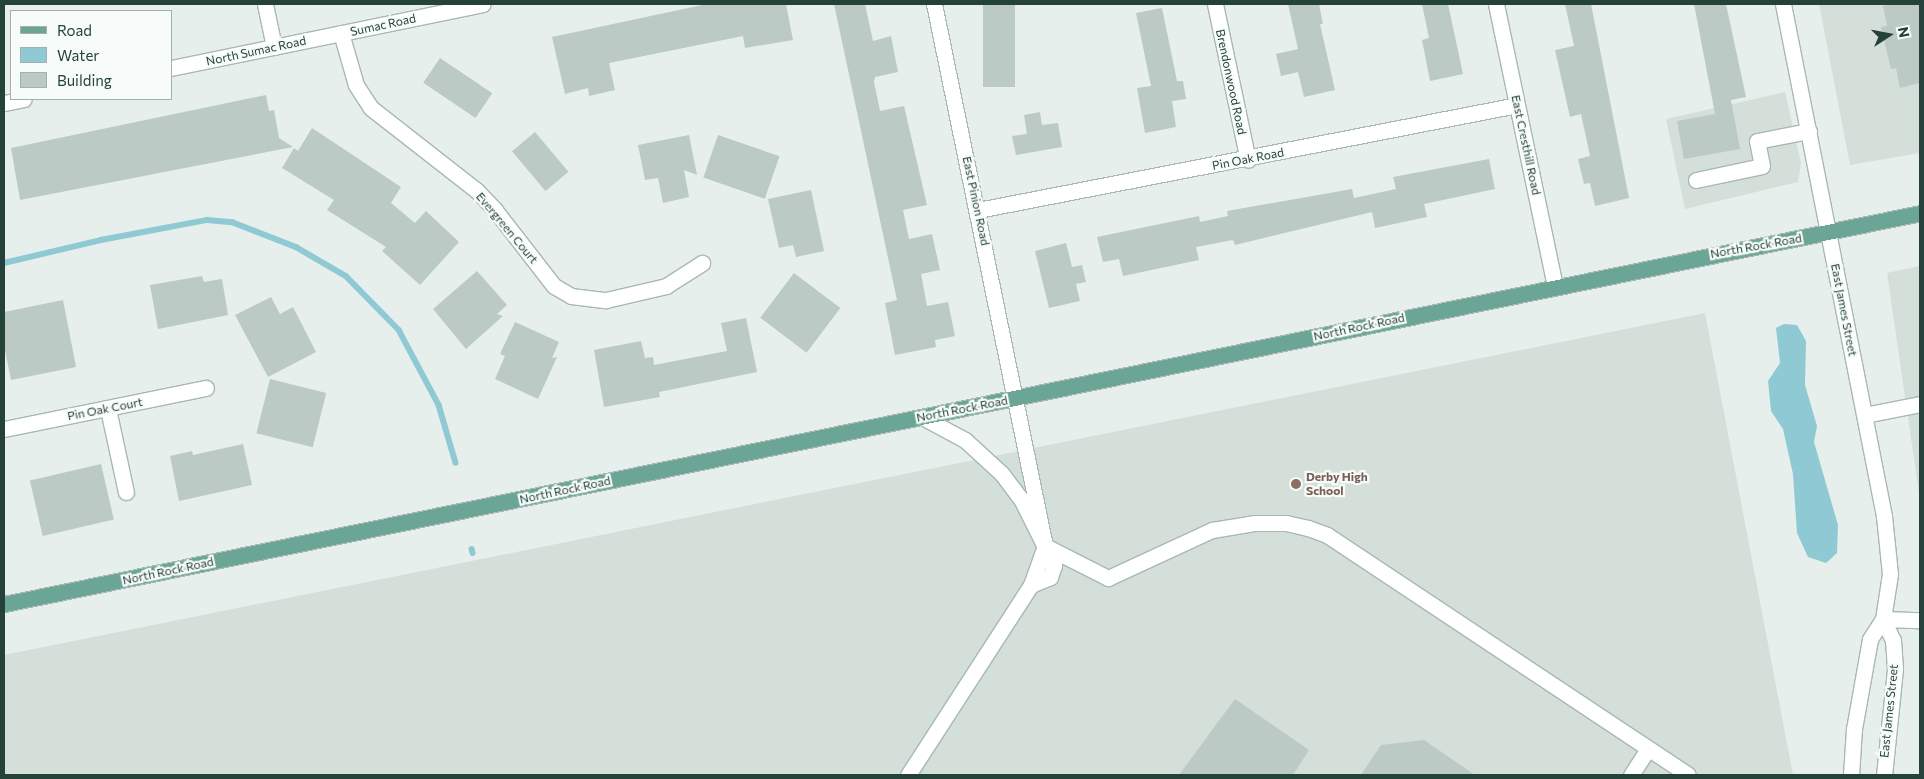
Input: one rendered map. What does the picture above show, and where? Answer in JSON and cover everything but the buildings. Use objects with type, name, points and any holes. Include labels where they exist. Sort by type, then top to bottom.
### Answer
[{"type":"main road","name":"North Rock Road","points":[[4,604],[1920,213]]},
{"type":"street","points":[[265,4],[274,47]]},
{"type":"street","name":"Sumac Road","points":[[341,33],[483,4]]},
{"type":"street","name":"East Pinion Road","points":[[934,4],[978,210],[1045,546]]},
{"type":"street","name":"Brendonwood Road","points":[[1215,4],[1248,160]]},
{"type":"street","name":"East Cresthill Road","points":[[1496,4],[1555,286]]},
{"type":"street","name":"East James Street","points":[[1783,4],[1829,233],[1888,546],[1890,574],[1883,618],[1870,639],[1854,729],[1851,775]]},
{"type":"street","name":"North Sumac Road","points":[[172,68],[341,33]]},
{"type":"street","name":"Evergreen Court","points":[[341,33],[356,85],[372,108],[476,190],[495,210],[554,286],[571,296],[606,300],[666,286],[702,263]]},
{"type":"street","points":[[4,103],[19,100]]},
{"type":"street","name":"Pin Oak Road","points":[[978,210],[1248,160],[1518,105]]},
{"type":"street","points":[[1696,180],[1762,166],[1757,141],[1809,131]]},
{"type":"street","name":"Pin Oak Court","points":[[4,429],[206,388]]},
{"type":"street","points":[[1864,415],[1920,404]]},
{"type":"street","points":[[108,409],[126,492]]},
{"type":"street","points":[[922,417],[965,440],[1002,474],[1022,501],[1045,546],[1108,578],[1212,530],[1255,523],[1286,524],[1308,528],[1327,535],[1647,750],[1688,775]]},
{"type":"street","points":[[908,775],[1031,586],[1045,546]]},
{"type":"street","points":[[1883,618],[1920,620]]},
{"type":"street","name":"East James Street","points":[[1883,618],[1893,640],[1895,669],[1884,775]]},
{"type":"street","points":[[1631,775],[1647,750]]},
{"type":"shaded area","points":[[1819,4],[1920,4],[1920,153],[1850,165]]},
{"type":"shaded area","points":[[1785,92],[1801,163],[1798,182],[1685,209],[1666,119]]},
{"type":"shaded area","points":[[1920,266],[1920,500],[1887,273]]},
{"type":"shaded area","name":"Derby High School","points":[[1705,313],[1793,775],[4,775],[4,655]]},
{"type":"water","points":[[1784,324],[1797,325],[1806,341],[1805,385],[1817,426],[1814,442],[1838,525],[1837,553],[1826,563],[1808,557],[1797,533],[1793,474],[1783,429],[1771,411],[1768,381],[1780,363],[1776,328]]},
{"type":"waterway","points":[[4,263],[101,240],[207,220],[232,222],[296,247],[346,276],[399,330],[439,405],[456,463]]},
{"type":"waterway","points":[[472,549],[473,553]]},
{"type":"place","name":"Derby High School","points":[[1296,484]]}]
